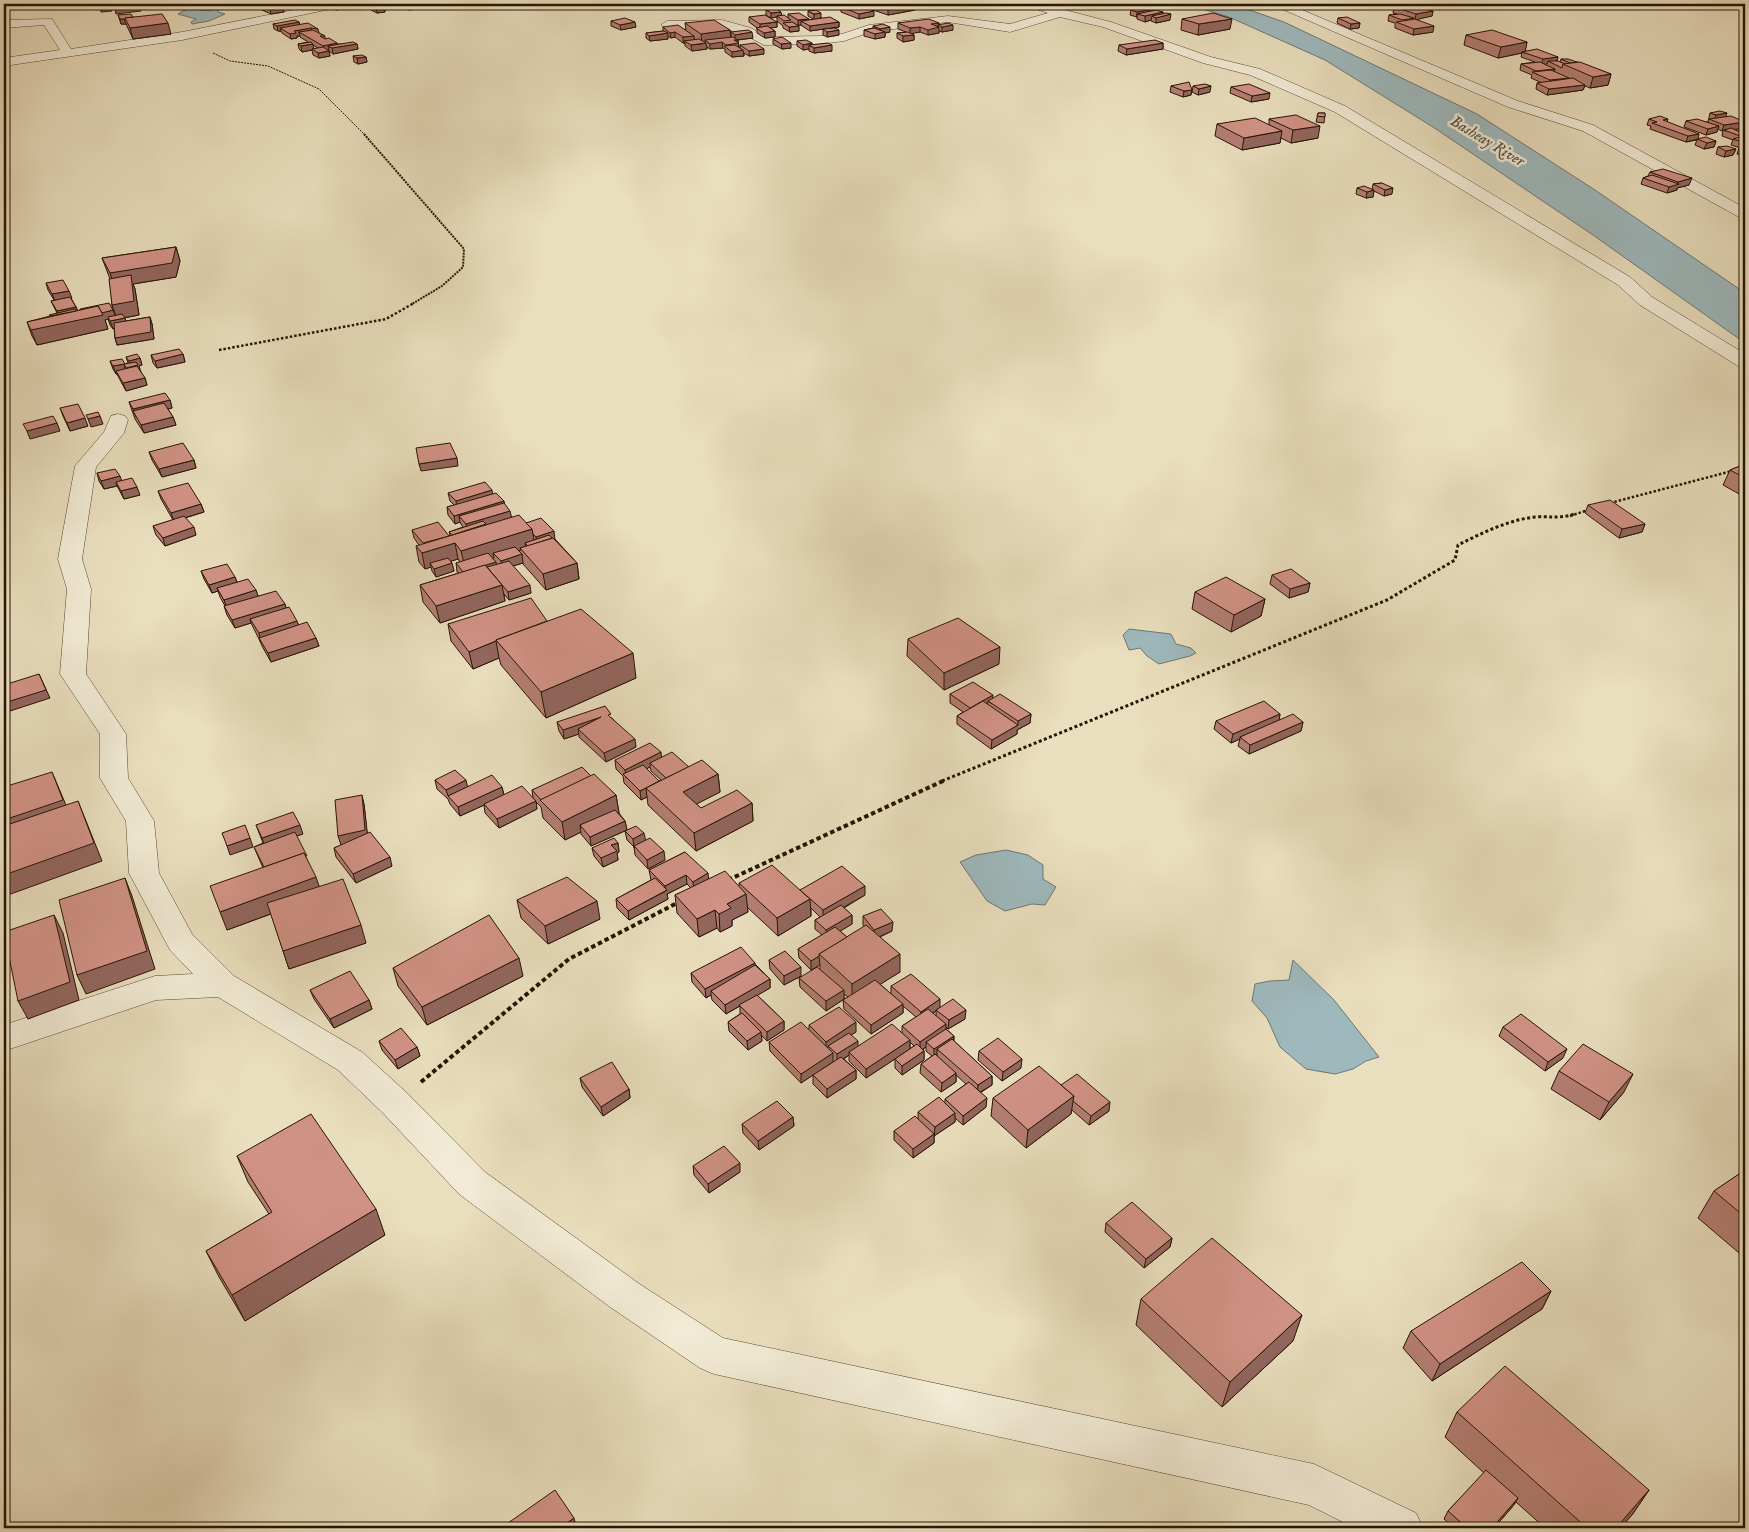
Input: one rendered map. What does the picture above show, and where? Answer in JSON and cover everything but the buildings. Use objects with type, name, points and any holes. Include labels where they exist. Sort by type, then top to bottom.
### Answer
[{"type":"street","points":[[4,62],[182,36],[340,4]]},
{"type":"street","points":[[1031,4],[1107,24],[1207,60],[1255,72],[1340,109],[1624,280],[1646,301],[1745,362]]},
{"type":"street","points":[[1279,4],[1513,104],[1588,128],[1745,214]]},
{"type":"street","points":[[666,25],[722,24],[747,31],[764,41],[820,40],[844,37],[869,29],[948,19],[1010,28],[1060,13]]},
{"type":"street","points":[[4,24],[48,21],[67,52]]},
{"type":"street","points":[[118,420],[114,433],[86,466],[70,559],[79,588],[73,674],[113,734],[114,778],[140,821],[144,873],[181,942],[222,985],[350,1061],[395,1103],[472,1183],[624,1295],[714,1355],[1314,1485],[1401,1528]]},
{"type":"street","points":[[4,1038],[155,988],[222,985]]},
{"type":"path","points":[[182,36],[230,61],[268,66],[319,89],[338,106],[378,149],[406,184],[440,218],[464,249],[464,267],[442,286],[386,319],[219,350]]},
{"type":"path","points":[[1601,506],[1737,470]]},
{"type":"path","points":[[724,882],[940,782],[1387,600],[1455,560],[1458,545],[1491,528],[1535,517],[1563,518],[1591,509]]},
{"type":"path","points":[[395,1103],[569,959],[688,898]]},
{"type":"water","points":[[172,4],[209,4],[209,7],[203,7],[199,10],[210,11],[218,8],[218,12],[225,14],[209,21],[192,24],[191,22],[196,19],[178,14],[187,9],[173,8]]},
{"type":"water","name":"Basheay River","points":[[1187,4],[1232,4],[1284,22],[1477,114],[1595,190],[1745,293],[1745,343],[1593,235],[1433,127],[1325,60],[1229,17]]},
{"type":"water","points":[[1129,629],[1171,634],[1176,644],[1191,648],[1196,653],[1159,664],[1147,656],[1140,648],[1129,650],[1123,635]]},
{"type":"water","points":[[1006,850],[1028,855],[1043,865],[1043,879],[1056,887],[1045,905],[1032,904],[1005,911],[987,901],[960,862],[976,855]]},
{"type":"water","points":[[1293,960],[1334,1000],[1379,1057],[1366,1061],[1353,1069],[1335,1074],[1306,1069],[1280,1047],[1267,1018],[1252,1001],[1255,984],[1289,980]]}]
